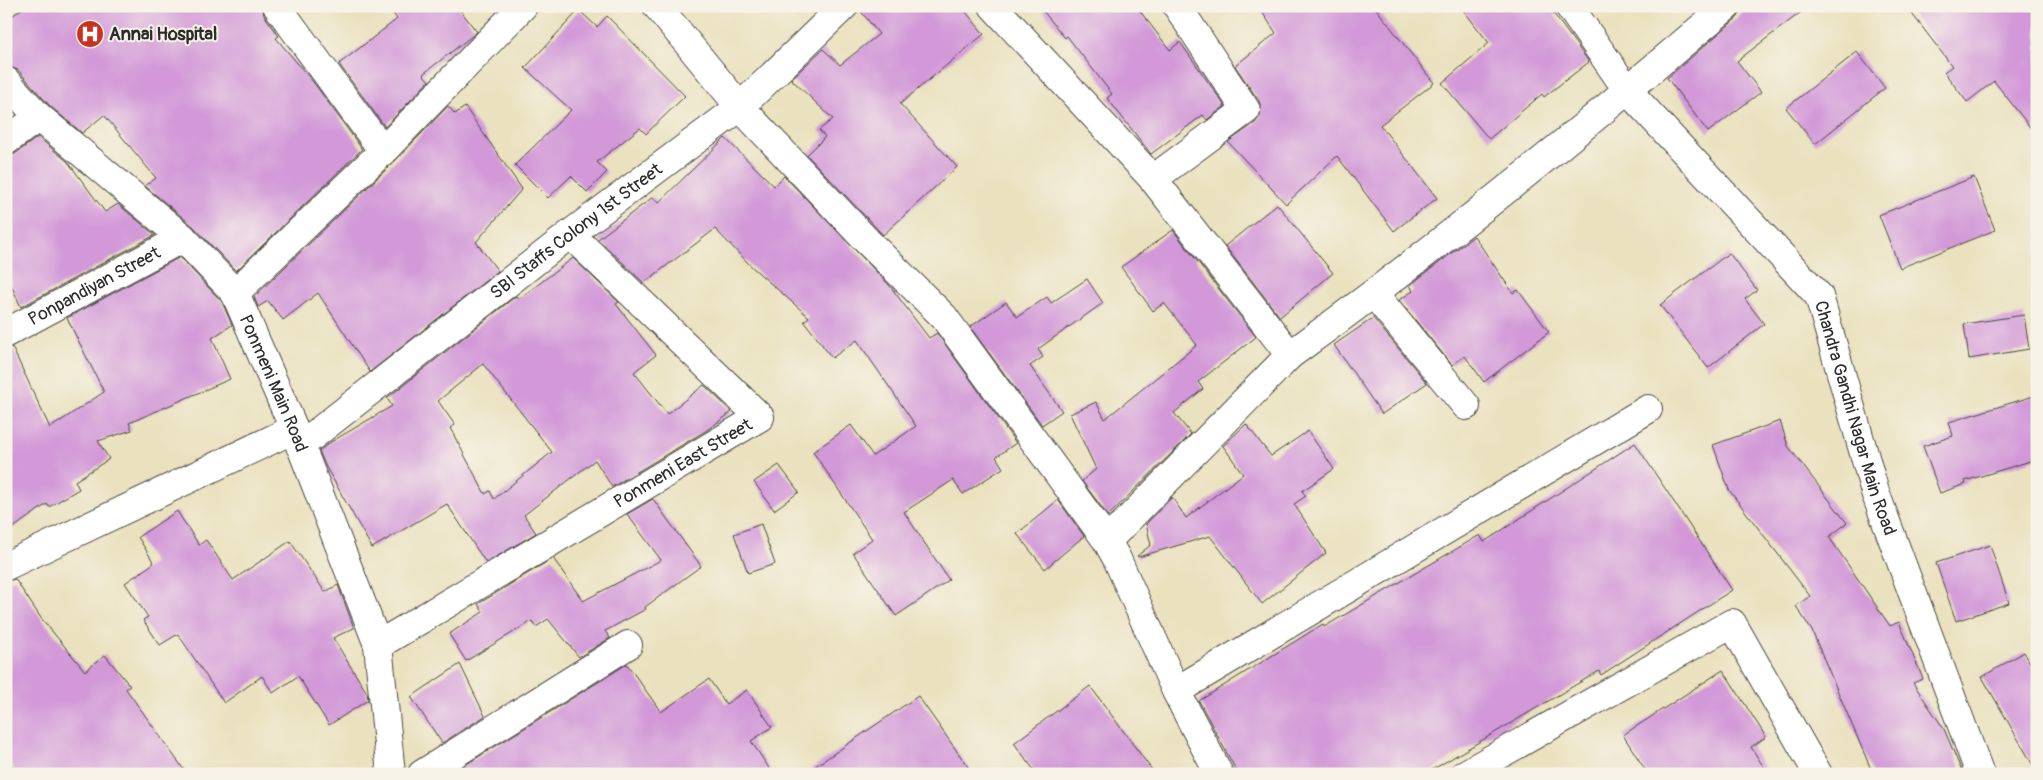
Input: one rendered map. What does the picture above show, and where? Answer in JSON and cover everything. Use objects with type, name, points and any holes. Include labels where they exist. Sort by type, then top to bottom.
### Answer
[{"type":"street","points":[[276,6],[384,151]]},
{"type":"street","points":[[234,293],[384,151],[523,6]]},
{"type":"street","points":[[657,6],[740,107],[867,241],[944,317],[1107,541],[1117,559],[1176,692],[1219,774]]},
{"type":"street","name":"SBI Staffs Colony 1st Street","points":[[6,566],[297,437],[740,107],[844,6]]},
{"type":"street","points":[[993,6],[1153,179],[1290,355]]},
{"type":"street","points":[[1153,179],[1246,110],[1177,6]]},
{"type":"street","name":"Chandra Gandhi Nagar Main Road","points":[[1569,6],[1628,91],[1819,296],[1875,492],[1980,774]]},
{"type":"street","points":[[1107,541],[1290,355],[1374,294],[1628,91],[1727,6]]},
{"type":"street","name":"Ponmeni Main Road","points":[[6,81],[40,117],[183,238],[234,293],[297,437],[378,645],[391,774]]},
{"type":"street","points":[[6,141],[40,117]]},
{"type":"street","name":"Ponmeni East Street","points":[[378,645],[760,417],[570,234]]},
{"type":"street","name":"Ponpandiyan Street","points":[[6,333],[183,238]]},
{"type":"street","points":[[1374,294],[1466,406]]},
{"type":"street","points":[[1176,692],[1648,409]]},
{"type":"street","points":[[1465,774],[1732,623],[1818,774]]},
{"type":"street","points":[[422,774],[628,646]]},
{"type":"building","points":[[25,6],[262,6],[264,15],[279,36],[276,38],[314,83],[362,149],[236,271],[193,226],[145,186],[156,178],[104,115],[82,133],[50,106],[18,70],[6,66],[6,21]]},
{"type":"building","points":[[388,6],[457,6],[477,32],[423,74],[429,81],[385,127],[339,64],[397,19]]},
{"type":"building","points":[[859,6],[961,6],[984,34],[900,104],[957,167],[883,235],[807,155],[825,137],[819,130],[833,119],[791,79],[823,49],[840,65],[879,34],[859,9]]},
{"type":"building","points":[[1039,6],[1136,6],[1170,50],[1180,42],[1225,106],[1207,120],[1203,115],[1151,154],[1107,98],[1112,94],[1067,36],[1065,38]]},
{"type":"building","points":[[1258,6],[1374,6],[1434,83],[1380,125],[1437,198],[1394,231],[1337,156],[1286,204],[1228,142],[1255,123],[1260,116],[1261,108],[1259,101],[1235,66],[1276,33]]},
{"type":"building","points":[[1460,6],[1548,6],[1589,62],[1544,97],[1542,94],[1489,139],[1442,83],[1489,43]]},
{"type":"building","points":[[1742,6],[1809,6],[1737,61],[1761,92],[1708,132],[1667,78],[1737,18]]},
{"type":"building","points":[[1906,6],[2037,6],[2037,136],[1994,81],[1967,102],[1944,72],[1952,66]]},
{"type":"building","points":[[579,10],[597,27],[607,16],[685,96],[646,134],[640,128],[597,162],[607,172],[587,192],[571,176],[548,198],[515,165],[571,110],[525,68]]},
{"type":"building","points":[[1857,52],[1885,88],[1815,144],[1786,108]]},
{"type":"building","points":[[448,106],[455,114],[465,107],[522,189],[476,242],[498,271],[370,372],[318,293],[283,320],[268,301],[258,307],[254,297],[394,162]]},
{"type":"building","points":[[38,137],[68,162],[105,212],[118,204],[155,235],[21,307],[6,274],[6,156],[15,154]]},
{"type":"building","points":[[725,138],[774,186],[784,176],[890,286],[929,338],[937,333],[1016,443],[996,457],[1003,468],[963,494],[953,480],[904,512],[949,580],[896,616],[853,553],[872,539],[813,452],[851,425],[873,456],[916,426],[857,340],[832,358],[804,321],[809,317],[752,267],[715,229],[644,283],[598,239],[653,197],[658,203]]},
{"type":"building","points":[[1974,177],[1995,230],[1900,268],[1879,215]]},
{"type":"building","points":[[1277,204],[1333,273],[1280,317],[1225,246]]},
{"type":"building","points":[[1173,230],[1256,337],[1198,382],[1203,389],[1174,413],[1191,434],[1108,516],[1082,481],[1096,469],[1070,414],[1096,402],[1105,419],[1197,345],[1164,303],[1153,311],[1121,267]]},
{"type":"building","points":[[1474,236],[1513,293],[1518,290],[1549,332],[1484,382],[1465,356],[1452,365],[1399,300],[1413,291],[1410,285]]},
{"type":"building","points":[[1729,253],[1757,290],[1745,299],[1764,324],[1708,368],[1660,305]]},
{"type":"building","points":[[180,257],[222,302],[232,325],[212,338],[230,379],[129,423],[132,430],[98,441],[109,459],[75,481],[79,489],[49,507],[47,504],[6,533],[6,349],[12,347],[50,428],[104,392],[67,318]]},
{"type":"building","points":[[573,258],[619,302],[616,304],[656,355],[634,372],[667,414],[704,385],[732,412],[707,430],[612,487],[595,460],[524,515],[536,533],[486,563],[447,504],[372,548],[326,467],[319,451],[392,406],[387,398],[516,296],[519,299]],"holes":[[[483,364],[552,452],[494,499],[490,491],[485,494],[450,428],[455,425],[438,401]]]},
{"type":"building","points":[[1087,279],[1103,303],[1038,349],[1043,357],[1030,366],[1062,411],[1042,425],[970,327],[1006,302],[1017,317],[1047,297],[1051,303]]},
{"type":"building","points":[[2024,315],[2029,349],[1969,359],[1964,324]]},
{"type":"building","points":[[1373,318],[1427,383],[1382,414],[1334,345]]},
{"type":"building","points":[[2037,395],[2037,459],[1965,481],[1966,484],[1940,493],[1923,446],[1953,436],[1949,422]]},
{"type":"building","points":[[1780,421],[1788,446],[1847,523],[1829,537],[1890,626],[1899,622],[1923,679],[1913,683],[1944,729],[1963,774],[1873,774],[1812,631],[1796,606],[1810,596],[1729,490],[1713,445]]},
{"type":"building","points":[[1246,424],[1271,456],[1308,431],[1334,469],[1302,491],[1306,496],[1294,504],[1326,553],[1262,604],[1210,536],[1137,556],[1151,545],[1146,524],[1172,497],[1186,518],[1243,474],[1223,446]]},
{"type":"building","points":[[1635,443],[1732,590],[1601,675],[1599,671],[1425,774],[1238,774],[1199,701],[1323,624],[1324,627],[1480,535],[1484,542]]},
{"type":"building","points":[[779,465],[799,492],[774,510],[754,482]]},
{"type":"building","points":[[653,499],[701,566],[645,607],[646,609],[605,631],[610,638],[579,657],[548,619],[536,627],[532,621],[466,661],[449,634],[483,612],[478,604],[553,558],[583,601],[661,560],[627,514]]},
{"type":"building","points":[[1058,500],[1084,536],[1045,569],[1017,534]]},
{"type":"building","points":[[177,511],[199,545],[206,540],[233,580],[290,541],[325,592],[338,585],[354,628],[333,638],[367,693],[368,700],[329,725],[298,676],[273,693],[262,676],[224,703],[178,634],[160,645],[143,620],[148,617],[125,583],[154,563],[138,537]]},
{"type":"building","points":[[761,524],[775,564],[748,573],[734,534]]},
{"type":"building","points":[[1990,545],[2009,603],[1956,621],[1936,563]]},
{"type":"building","points":[[15,579],[41,618],[85,671],[105,655],[130,686],[126,689],[187,774],[17,774],[6,756],[6,581]]},
{"type":"building","points":[[2024,652],[2037,675],[2037,772],[1982,677]]},
{"type":"building","points":[[460,664],[485,716],[442,743],[411,697]]},
{"type":"building","points":[[627,664],[661,712],[709,679],[726,704],[747,690],[772,727],[751,741],[773,774],[462,774],[459,769]]},
{"type":"building","points":[[1723,670],[1766,737],[1751,747],[1768,774],[1648,774],[1623,735]]},
{"type":"building","points":[[1090,686],[1155,774],[1037,774],[1014,743]]},
{"type":"building","points":[[918,696],[973,774],[804,774]]},
{"type":"place","name":"Annai Hospital","points":[[90,34]]}]
